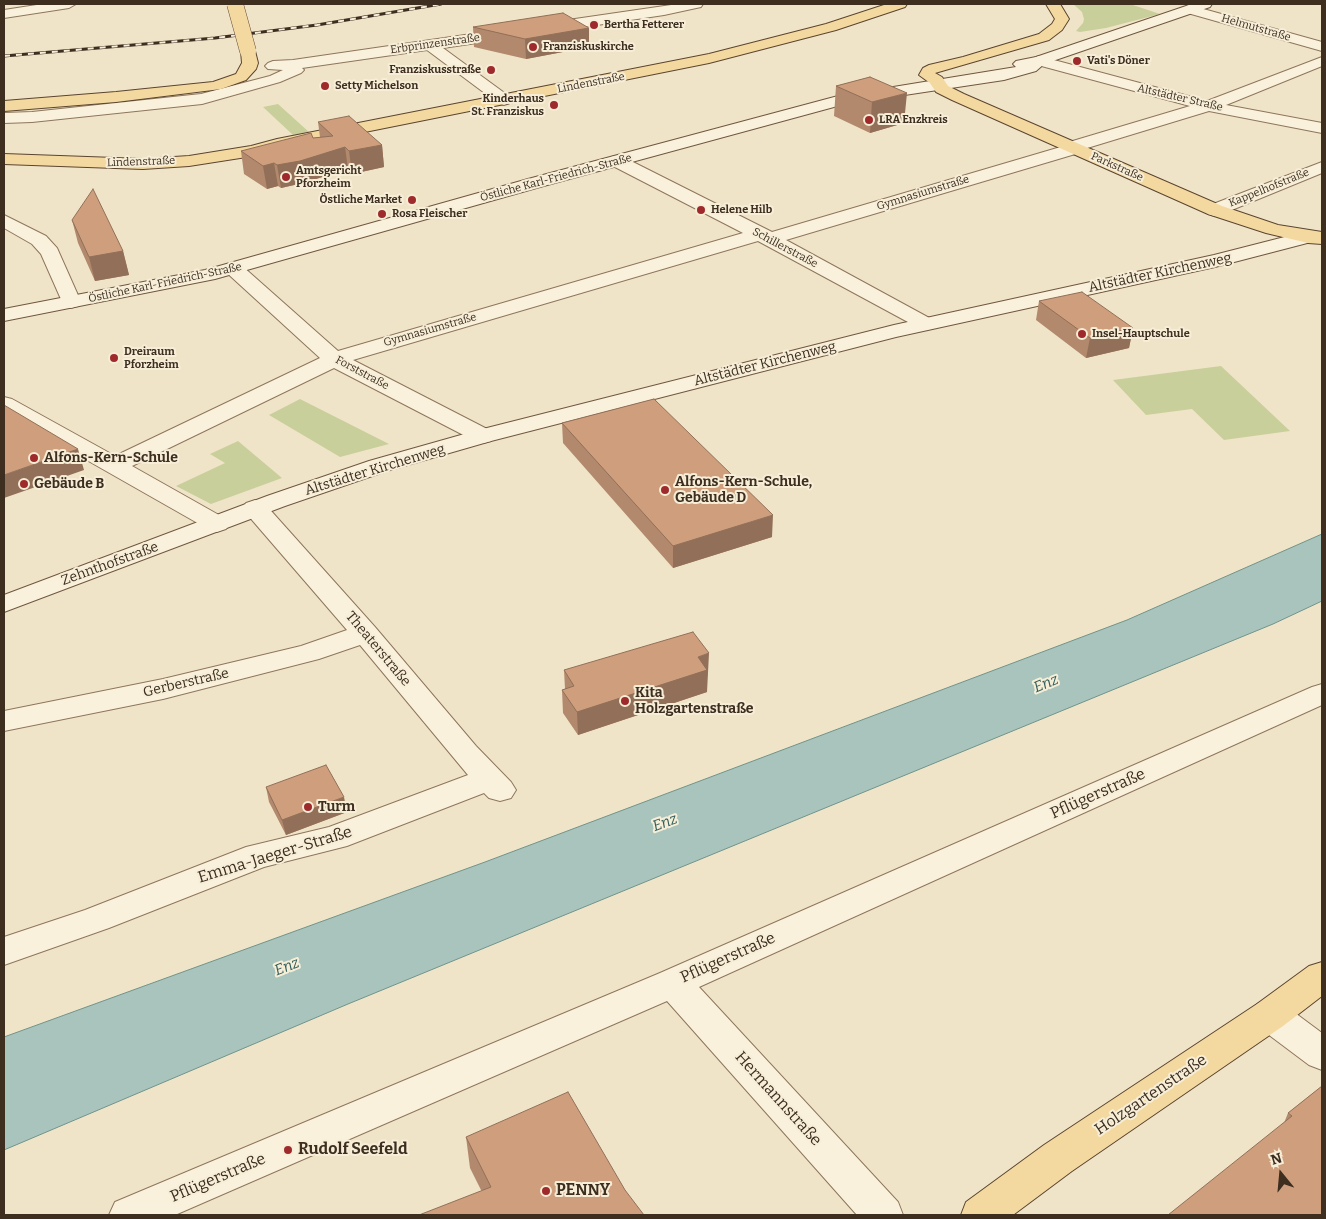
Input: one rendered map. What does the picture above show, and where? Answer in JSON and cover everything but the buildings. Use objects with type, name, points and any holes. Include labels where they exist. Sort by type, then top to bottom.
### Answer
[{"type":"main road","points":[[4,117],[116,98],[193,90],[225,83],[241,77],[248,69],[250,63],[235,4]]},
{"type":"main road","name":"Lindenstraße","points":[[4,159],[96,164],[157,163],[228,155],[735,52],[831,26],[900,4]]},
{"type":"main road","points":[[937,83],[966,61],[1027,44],[1052,32],[1062,19],[1053,4]]},
{"type":"main road","name":"Parkstraße","points":[[937,83],[958,98],[1215,210],[1273,230],[1315,237]]},
{"type":"main road","points":[[4,106],[88,98],[116,98]]},
{"type":"main road","name":"Lindenstraße","points":[[4,148],[70,154],[130,156],[191,153],[277,144]]},
{"type":"main road","name":"Holzgartenstraße","points":[[982,1215],[1058,1158],[1270,1015],[1322,976]]},
{"type":"street","points":[[4,14],[69,4]]},
{"type":"street","name":"Erbprinzenstraße","points":[[273,66],[293,65],[430,45],[661,11],[696,4]]},
{"type":"street","name":"Östliche Karl-Friedrich-Straße","points":[[4,315],[234,269],[617,160],[844,99],[937,83],[1020,72],[1031,68],[1039,61],[1205,4]]},
{"type":"street","name":"Helmutstraße","points":[[1189,9],[1322,47]]},
{"type":"street","points":[[430,45],[504,100]]},
{"type":"street","name":"Altstädter Straße","points":[[1039,61],[1208,106],[1322,128]]},
{"type":"street","name":"Gymnasiumstraße","points":[[114,466],[334,359],[1074,147],[1208,106],[1322,61]]},
{"type":"street","points":[[4,117],[32,117],[202,99],[274,79],[296,70],[293,65]]},
{"type":"street","name":"Schillerstraße","points":[[617,160],[765,236],[926,324]]},
{"type":"street","name":"Kappelhofstraße","points":[[1215,210],[1322,167]]},
{"type":"street","points":[[4,221],[39,240],[50,252],[72,302]]},
{"type":"street","name":"Altstädter Kirchenweg","points":[[217,524],[255,508],[378,466],[483,436],[926,324],[1215,261],[1315,237]]},
{"type":"street","name":"Forststraße","points":[[234,269],[334,359],[483,436]]},
{"type":"street","points":[[4,404],[217,524]]},
{"type":"street","name":"Theaterstraße","points":[[255,508],[365,633],[465,753],[495,785]]},
{"type":"street","name":"Zehnthofstraße","points":[[4,604],[217,524]]},
{"type":"street","name":"Gerberstraße","points":[[4,721],[162,689],[309,653],[365,633]]},
{"type":"street","name":"Pflügerstraße","points":[[130,1215],[673,982],[1322,694]]},
{"type":"street","name":"Emma-Jaeger-Straße","points":[[4,951],[97,919],[258,856],[335,838],[495,785]]},
{"type":"street","name":"Hermannstraße","points":[[673,982],[883,1215]]},
{"type":"street","points":[[1270,1015],[1322,1054]]},
{"type":"green space","points":[[1073,4],[1130,4],[1160,14],[1106,28],[1080,32],[1076,31],[1084,19],[1082,12]]},
{"type":"green space","points":[[278,104],[309,132],[293,135],[263,107]]},
{"type":"green space","points":[[1221,366],[1290,431],[1224,440],[1192,409],[1146,415],[1113,380]]},
{"type":"green space","points":[[300,399],[389,444],[340,457],[269,415]]},
{"type":"green space","points":[[238,441],[282,478],[211,504],[176,486],[225,463],[210,454]]},
{"type":"water","name":"Enz","points":[[1322,534],[1322,601],[1273,624],[348,1004],[4,1150],[4,1037],[485,862],[1127,620]]},
{"type":"railway","points":[[4,56],[215,38],[317,25],[441,4]]},
{"type":"place","name":"Bertha Fetterer","points":[[594,25]]},
{"type":"place","name":"Franziskuskirche","points":[[533,47]]},
{"type":"place","name":"Vati's Döner","points":[[1077,61]]},
{"type":"place","name":"Franziskusstraße","points":[[491,70]]},
{"type":"place","name":"Setty Michelson","points":[[325,86]]},
{"type":"place","name":"Kinderhaus St. Franziskus","points":[[554,105]]},
{"type":"place","name":"LRA Enzkreis","points":[[869,120]]},
{"type":"place","name":"Amtsgericht Pforzheim","points":[[286,177]]},
{"type":"place","name":"Östliche Market","points":[[412,200]]},
{"type":"place","name":"Helene Hilb","points":[[701,210]]},
{"type":"place","name":"Rosa Fleischer","points":[[382,214]]},
{"type":"place","name":"Insel-Hauptschule","points":[[1082,334]]},
{"type":"place","name":"Dreiraum Pforzheim","points":[[114,358]]},
{"type":"place","name":"Alfons-Kern-Schule","points":[[34,458]]},
{"type":"place","name":"Gebäude B","points":[[24,484]]},
{"type":"place","name":"Alfons-Kern-Schule, Gebäude D","points":[[665,490]]},
{"type":"place","name":"Kita Holzgartenstraße","points":[[625,701]]},
{"type":"place","name":"Turm","points":[[308,807]]},
{"type":"place","name":"Rudolf Seefeld","points":[[288,1150]]},
{"type":"place","name":"PENNY","points":[[546,1191]]}]
